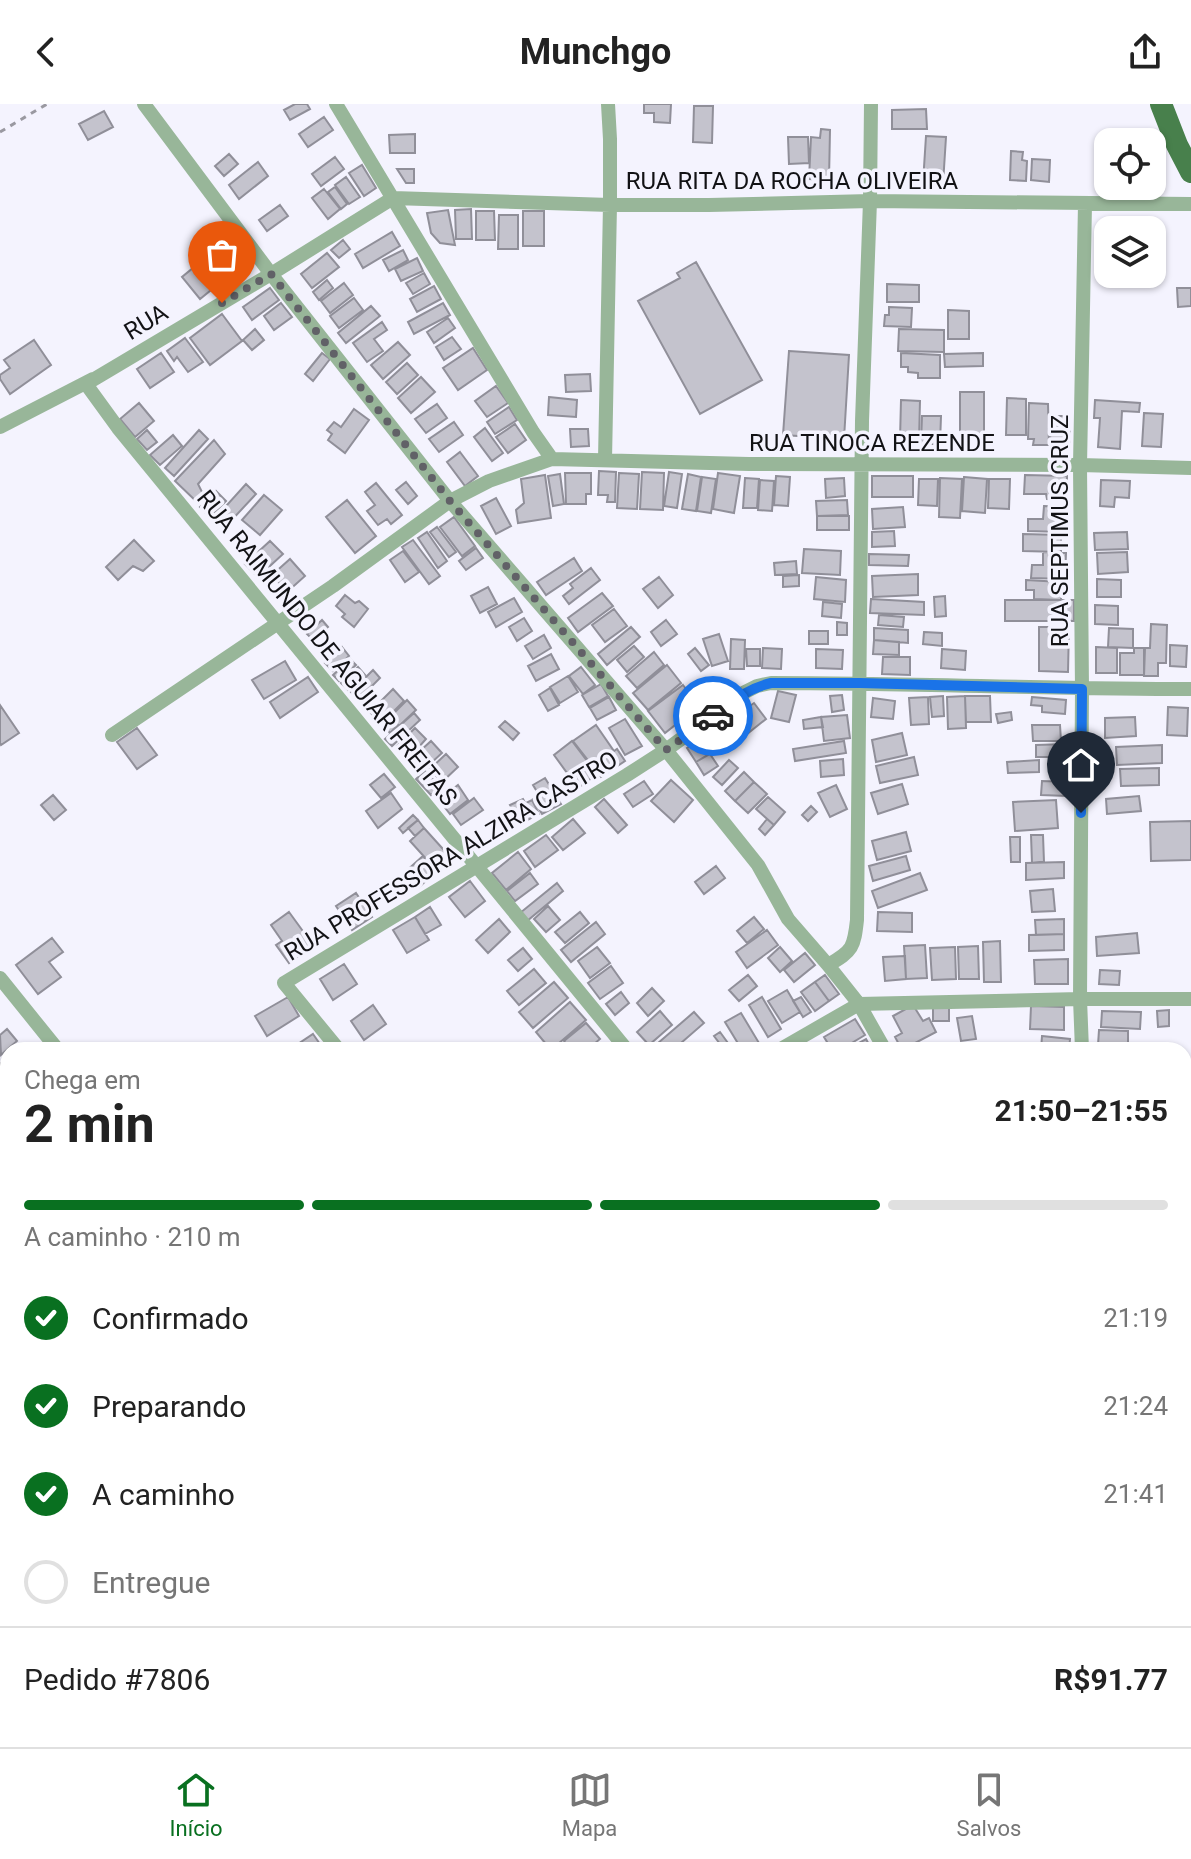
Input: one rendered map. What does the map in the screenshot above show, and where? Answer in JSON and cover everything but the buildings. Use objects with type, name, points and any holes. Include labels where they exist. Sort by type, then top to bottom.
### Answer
[{"type":"main road","points":[[1161,104],[1191,172]]},
{"type":"street","points":[[144,104],[271,274],[450,501],[666,750],[758,865],[788,919],[859,1004],[880,1042]]},
{"type":"street","points":[[112,735],[333,586],[450,501],[489,481],[552,459],[336,104]]},
{"type":"street","points":[[605,460],[610,205],[608,104]]},
{"type":"street","points":[[828,965],[850,952],[857,920],[861,465],[871,104]]},
{"type":"street","name":"RUA","points":[[86,384],[393,198]]},
{"type":"street","name":"RUA RITA DA ROCHA OLIVEIRA","points":[[393,198],[610,205],[870,201],[1191,204]]},
{"type":"street","name":"RUA SEPTIMUS CRUZ","points":[[1082,1042],[1080,465],[1085,204]]},
{"type":"street","points":[[0,427],[100,375]]},
{"type":"street","name":"RUA RAIMUNDO DE AGUIAR FREITAS","points":[[86,384],[118,428],[620,1042]]},
{"type":"street","name":"RUA TINOCA REZENDE","points":[[552,459],[1191,468]]},
{"type":"street","name":"RUA PROFESSORA ALZIRA CASTRO","points":[[332,1042],[284,983],[666,750],[757,686],[771,683],[860,683],[1191,689]]},
{"type":"street","points":[[0,978],[52,1042]]},
{"type":"street","points":[[793,1042],[859,1004],[1191,999]]},
{"type":"path","points":[[0,132],[47,104]]},
{"type":"way so far","points":[[222,303],[271,274],[450,501],[666,750],[713,716]]},
{"type":"route","points":[[713,716],[745,692],[771,683],[1082,689],[1081,813]]}]
